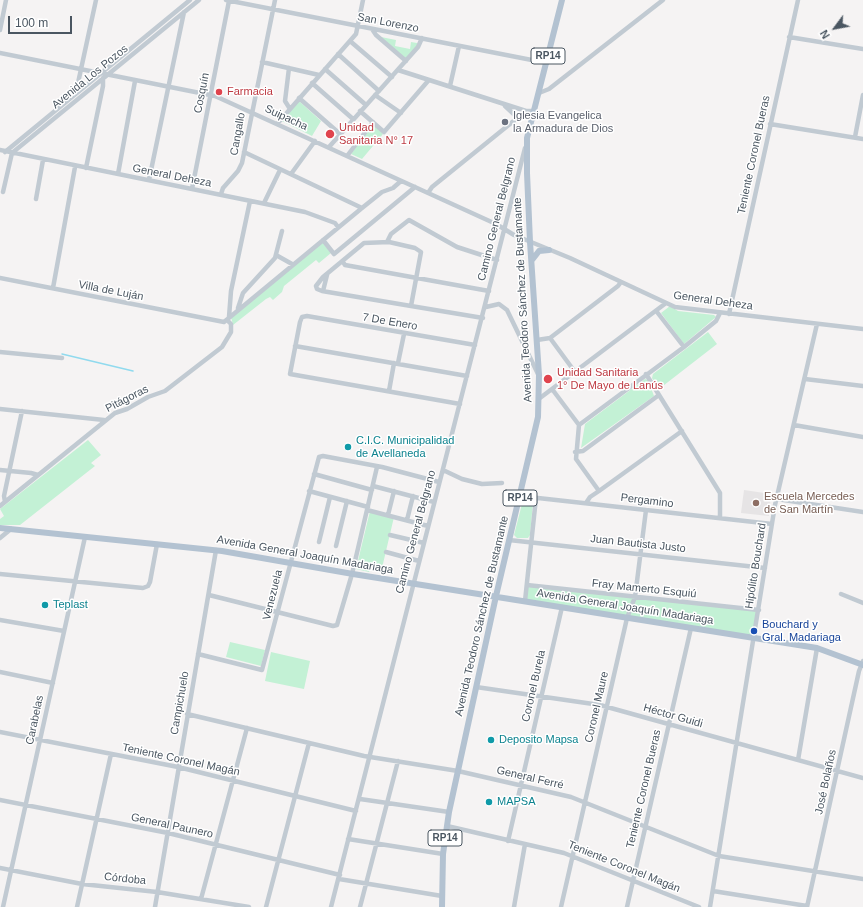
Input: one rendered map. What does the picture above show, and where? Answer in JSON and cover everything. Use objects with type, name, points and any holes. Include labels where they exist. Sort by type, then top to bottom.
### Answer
[{"type":"main road","name":"Camino General Belgrano","points":[[528,138],[562,0]]},
{"type":"main road","name":"Avenida Teodoro Sánchez de Bustamante","points":[[442,907],[443,854],[449,812],[496,596],[537,426],[540,398],[538,340],[530,242],[527,173],[528,138]]},
{"type":"main road","points":[[532,262],[539,251],[549,250]]},
{"type":"main road","name":"Avenida General Joaquín Madariaga","points":[[0,528],[216,550],[413,584],[817,648],[862,663]]},
{"type":"street","points":[[0,30],[6,0]]},
{"type":"street","points":[[78,90],[96,0]]},
{"type":"street","name":"Avenida Los Pozos","points":[[12,153],[103,76],[185,2],[190,0]]},
{"type":"street","name":"Avenida Los Pozos","points":[[3,151],[78,90],[103,76],[199,0]]},
{"type":"street","name":"San Lorenzo","points":[[228,0],[546,63]]},
{"type":"street","name":"Cosquín","points":[[192,189],[228,0]]},
{"type":"street","name":"Cangallo","points":[[221,194],[224,188],[240,169],[275,0]]},
{"type":"street","points":[[277,124],[356,34],[363,0]]},
{"type":"street","points":[[539,93],[549,89],[663,0]]},
{"type":"street","name":"Teniente Coronel Bueras","points":[[729,314],[798,0]]},
{"type":"street","points":[[149,180],[167,87],[184,12]]},
{"type":"street","points":[[372,29],[376,35],[406,61]]},
{"type":"street","points":[[789,36],[863,49]]},
{"type":"street","points":[[329,148],[360,111],[418,47],[422,38]]},
{"type":"street","points":[[350,40],[392,77]]},
{"type":"street","points":[[450,86],[459,46]]},
{"type":"street","name":"Suipacha","points":[[0,53],[103,76],[211,95],[315,141],[505,230]]},
{"type":"street","points":[[338,54],[379,91]]},
{"type":"street","points":[[262,62],[320,75]]},
{"type":"street","points":[[289,68],[285,101],[290,109]]},
{"type":"street","points":[[325,69],[366,105]]},
{"type":"street","points":[[398,70],[428,81],[450,86],[526,111],[534,111]]},
{"type":"street","points":[[86,168],[103,86],[103,76]]},
{"type":"street","points":[[118,174],[135,81]]},
{"type":"street","points":[[360,111],[384,132],[428,81]]},
{"type":"street","points":[[312,84],[353,119]]},
{"type":"street","points":[[375,95],[400,113]]},
{"type":"street","points":[[855,138],[863,95]]},
{"type":"street","points":[[299,98],[340,134]]},
{"type":"street","points":[[504,104],[518,118]]},
{"type":"street","points":[[428,193],[432,187],[526,111]]},
{"type":"street","points":[[347,156],[373,122]]},
{"type":"street","points":[[770,124],[863,139]]},
{"type":"street","name":"Camino General Belgrano","points":[[331,907],[348,839],[360,799],[413,584],[486,307],[528,138]]},
{"type":"street","points":[[291,174],[315,141]]},
{"type":"street","name":"General Deheza","points":[[3,151],[306,212],[335,223],[338,227]]},
{"type":"street","points":[[244,152],[362,208]]},
{"type":"street","points":[[3,192],[12,153]]},
{"type":"street","points":[[36,198],[43,160]]},
{"type":"street","points":[[53,288],[75,166]]},
{"type":"street","points":[[264,204],[280,170]]},
{"type":"street","points":[[228,318],[238,308],[382,192],[393,188],[401,181]]},
{"type":"street","points":[[323,240],[334,254],[415,187]]},
{"type":"street","points":[[228,318],[231,291],[250,201]]},
{"type":"street","points":[[386,242],[391,234],[409,220],[457,247],[497,260]]},
{"type":"street","name":"General Deheza","points":[[505,230],[666,304],[679,308],[863,329]]},
{"type":"street","points":[[238,308],[243,293],[276,255],[282,231]]},
{"type":"street","points":[[411,306],[421,255],[420,250],[386,242],[367,242],[362,244],[327,274],[316,286],[317,289],[323,291],[411,306],[483,318]]},
{"type":"street","points":[[276,255],[292,264]]},
{"type":"street","points":[[342,262],[345,265],[489,291]]},
{"type":"street","points":[[323,291],[327,274]]},
{"type":"street","name":"Villa de Luján","points":[[0,278],[219,321],[228,318]]},
{"type":"street","points":[[538,340],[550,338],[618,286],[621,282]]},
{"type":"street","points":[[486,307],[499,304],[507,310],[539,375]]},
{"type":"street","points":[[540,398],[666,304]]},
{"type":"street","points":[[657,312],[684,347]]},
{"type":"street","points":[[599,491],[577,462],[575,452],[579,425],[684,347],[716,320],[720,313]]},
{"type":"street","name":"7 De Enero","points":[[295,346],[302,317],[308,316],[404,334],[475,345]]},
{"type":"street","name":"Pitágoras","points":[[0,506],[104,420],[114,413],[127,409],[148,397],[165,391],[222,347],[231,332],[232,327],[228,318]]},
{"type":"street","name":"Hipólito Bouchard","points":[[710,907],[776,499],[817,324]]},
{"type":"street","points":[[389,391],[404,334]]},
{"type":"street","points":[[550,338],[575,372]]},
{"type":"street","points":[[460,404],[290,374],[295,346],[467,376]]},
{"type":"street","points":[[0,352],[62,358]]},
{"type":"street","points":[[646,374],[720,493],[720,518]]},
{"type":"street","points":[[805,379],[863,386]]},
{"type":"street","points":[[552,389],[579,425]]},
{"type":"street","points":[[575,452],[583,451],[659,395]]},
{"type":"street","points":[[0,408],[104,420]]},
{"type":"street","points":[[5,502],[4,496],[22,411]]},
{"type":"street","points":[[794,425],[863,437]]},
{"type":"street","points":[[586,503],[590,497],[682,431]]},
{"type":"street","name":"Venezuela","points":[[198,654],[262,670],[318,458],[321,456],[377,467]]},
{"type":"street","points":[[209,595],[335,626],[338,622],[352,574],[377,467],[439,482]]},
{"type":"street","points":[[0,470],[38,475]]},
{"type":"street","points":[[443,470],[462,479],[482,484],[502,483]]},
{"type":"street","points":[[314,474],[372,488],[394,491],[434,502]]},
{"type":"street","points":[[309,491],[428,526]]},
{"type":"street","points":[[388,515],[394,491]]},
{"type":"street","points":[[407,520],[413,496]]},
{"type":"street","name":"Pergamino","points":[[520,496],[772,524]]},
{"type":"street","points":[[319,542],[330,497]]},
{"type":"street","points":[[525,601],[536,498]]},
{"type":"street","points":[[776,499],[863,512]]},
{"type":"street","points":[[336,546],[347,501]]},
{"type":"street","name":"Coronel Maure","points":[[560,907],[627,618],[635,597],[646,510]]},
{"type":"street","points":[[0,538],[11,529]]},
{"type":"street","points":[[390,535],[424,543]]},
{"type":"street","name":"Carabelas","points":[[3,907],[85,537]]},
{"type":"street","name":"Juan Bautista Justo","points":[[509,540],[641,553],[765,568]]},
{"type":"street","points":[[0,574],[143,588],[148,586],[157,544]]},
{"type":"street","name":"Campichuelo","points":[[155,907],[216,550]]},
{"type":"street","points":[[386,552],[419,561]]},
{"type":"street","name":"Fray Mamerto Esquiú","points":[[527,585],[759,610]]},
{"type":"street","points":[[841,594],[863,603]]},
{"type":"street","name":"Coronel Burela","points":[[508,841],[562,607]]},
{"type":"street","points":[[0,620],[64,631]]},
{"type":"street","name":"Teniente Coronel Bueras","points":[[627,907],[691,628]]},
{"type":"street","points":[[798,760],[817,648]]},
{"type":"street","name":"José Bolaños","points":[[807,906],[862,663]]},
{"type":"street","points":[[0,672],[52,683]]},
{"type":"street","name":"Héctor Guidi","points":[[476,687],[607,706],[837,772],[863,778]]},
{"type":"street","name":"General Ferré","points":[[187,714],[370,757],[458,770],[585,802],[719,856],[863,879]]},
{"type":"street","points":[[201,899],[247,728]]},
{"type":"street","name":"Teniente Coronel Magán","points":[[0,732],[178,767],[356,811]]},
{"type":"street","points":[[266,907],[309,743]]},
{"type":"street","points":[[77,907],[111,754]]},
{"type":"street","points":[[360,907],[398,761]]},
{"type":"street","points":[[360,799],[449,812]]},
{"type":"street","name":"General Paunero","points":[[0,800],[168,833],[367,884],[442,896]]},
{"type":"street","name":"Teniente Coronel Magán","points":[[447,826],[572,855],[700,907]]},
{"type":"street","points":[[348,839],[443,854]]},
{"type":"street","points":[[514,907],[525,844]]},
{"type":"street","name":"Córdoba","points":[[0,868],[82,884],[157,892],[249,907]]},
{"type":"street","points":[[713,891],[807,906]]},
{"type":"shaded area","name":"Escuela Mercedes de San Martín","points":[[744,490],[771,494],[769,516],[741,513]]},
{"type":"green space","points":[[381,37],[396,40],[395,46],[410,49],[411,42],[417,43],[417,46],[406,59]]},
{"type":"green space","points":[[299,101],[321,121],[312,136],[282,121]]},
{"type":"green space","points":[[373,124],[383,134],[362,159],[351,154]]},
{"type":"green space","points":[[322,242],[331,253],[319,263],[316,260],[284,286],[282,292],[273,300],[270,297],[266,299],[233,325],[231,317]]},
{"type":"green space","points":[[670,306],[678,311],[714,315],[716,317],[684,344],[661,313]]},
{"type":"green space","points":[[708,332],[717,344],[659,389],[652,378],[653,374]]},
{"type":"green space","points":[[645,379],[648,380],[654,396],[581,448],[585,424]]},
{"type":"green space","points":[[88,440],[101,455],[91,463],[95,466],[20,525],[0,525],[0,519],[4,516],[0,509]]},
{"type":"green space","points":[[526,500],[530,500],[533,503],[530,535],[528,538],[517,538],[514,535],[522,504]]},
{"type":"green space","points":[[370,511],[394,517],[382,568],[371,566],[369,572],[356,569]]},
{"type":"green space","points":[[527,585],[759,610],[754,637],[525,601]]},
{"type":"green space","points":[[230,642],[265,650],[261,666],[226,657]]},
{"type":"green space","points":[[271,652],[310,661],[304,689],[265,681]]},
{"type":"waterway","points":[[62,354],[133,371]]},
{"type":"place","name":"Farmacia","points":[[219,92]]},
{"type":"place","name":"Iglesia Evangelica la Armadura de Dios","points":[[505,122]]},
{"type":"place","name":"Unidad Sanitaria N° 17","points":[[330,134]]},
{"type":"place","name":"Unidad Sanitaria 1° De Mayo de Lanús","points":[[548,379]]},
{"type":"place","name":"C.I.C. Municipalidad de Avellaneda","points":[[348,447]]},
{"type":"place","name":"Escuela Mercedes de San Martín","points":[[756,503]]},
{"type":"place","name":"Teplast","points":[[45,605]]},
{"type":"place","name":"Bouchard y Gral. Madariaga","points":[[754,631]]},
{"type":"place","name":"Deposito Mapsa","points":[[491,740]]},
{"type":"place","name":"MAPSA","points":[[489,802]]}]
